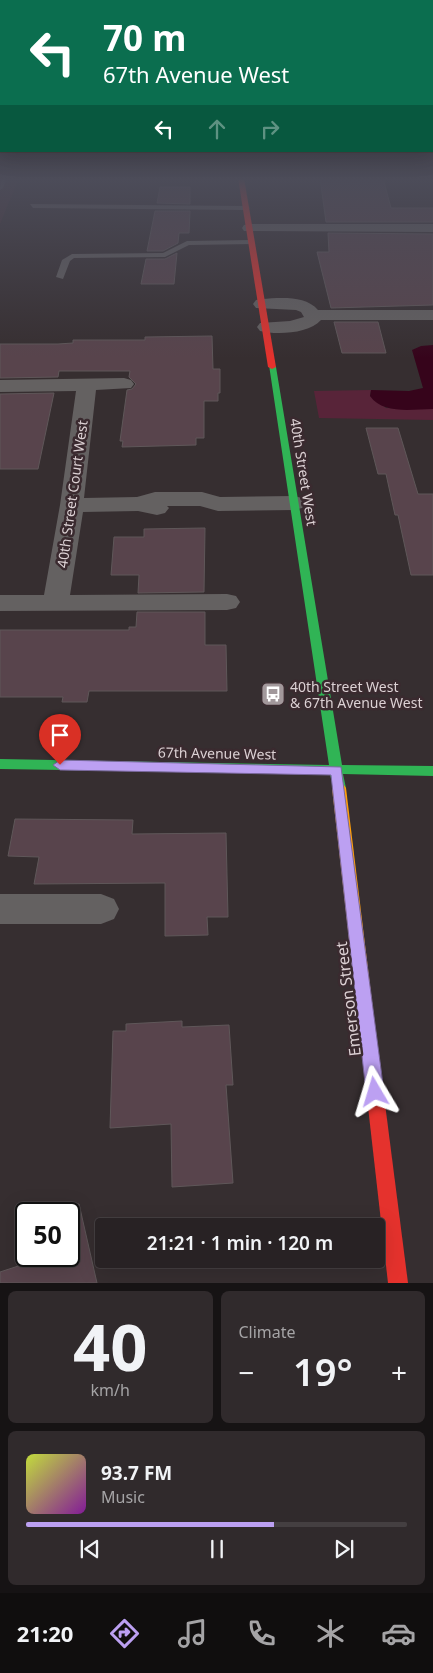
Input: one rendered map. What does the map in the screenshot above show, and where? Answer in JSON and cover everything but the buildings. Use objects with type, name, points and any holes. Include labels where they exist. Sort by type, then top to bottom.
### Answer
[{"type":"main road","name":"40th Street West","points":[[251,238],[337,770]]},
{"type":"main road","name":"67th Avenue West","points":[[0,764],[433,771]]},
{"type":"main road","name":"Emerson Street","points":[[337,770],[398,1283]]},
{"type":"street","points":[[262,304],[304,306],[312,310],[313,315],[313,319],[305,324],[290,327],[266,327]]},
{"type":"street","points":[[313,315],[433,315]]},
{"type":"street","points":[[0,386],[124,384]]},
{"type":"street","name":"40th Street Court West","points":[[56,602],[72,505],[87,385]]},
{"type":"street","points":[[72,505],[138,504],[154,508],[203,508],[218,504],[294,503]]},
{"type":"street","points":[[0,603],[227,602]]},
{"type":"street","points":[[0,909],[101,909]]},
{"type":"lane","points":[[60,277],[66,260],[72,256],[165,255],[187,243],[223,238]]},
{"type":"shaded area","points":[[433,345],[433,409],[399,410],[383,406],[370,396],[371,390],[409,391],[423,388],[412,350],[421,346]]},
{"type":"shaded area","points":[[371,390],[370,396],[386,408],[433,409],[433,420],[319,418],[314,391]]},
{"type":"traffic: fast","points":[[272,367],[339,788]]},
{"type":"traffic: fast","points":[[0,764],[433,771]]},
{"type":"traffic: slow","points":[[339,788],[365,1010]]},
{"type":"traffic: jam","points":[[251,238],[272,367]]},
{"type":"traffic: jam","points":[[365,1010],[398,1283]]},
{"type":"place","name":"40th Street West & 67th Avenue West","points":[[273,694]]},
{"type":"route","points":[[60,765],[337,770],[375,1092]]}]
